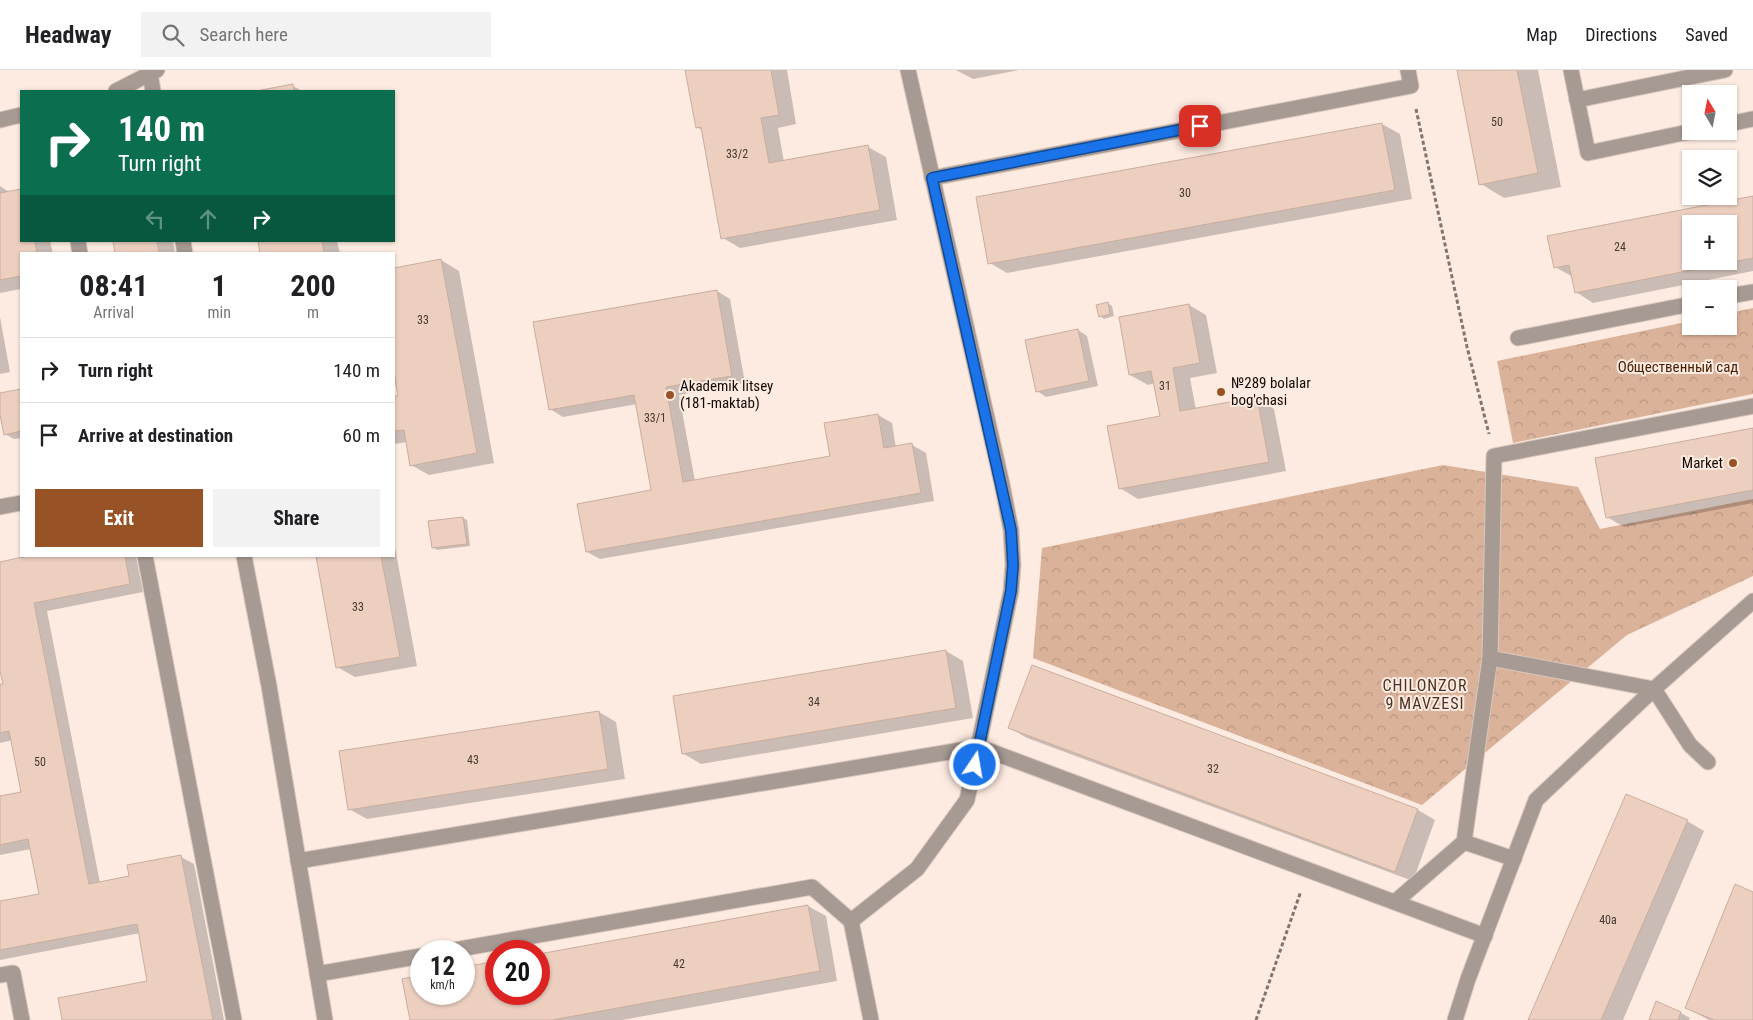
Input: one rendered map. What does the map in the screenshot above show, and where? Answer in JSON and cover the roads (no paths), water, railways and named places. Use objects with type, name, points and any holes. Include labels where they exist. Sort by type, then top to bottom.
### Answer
[{"type":"street","points":[[851,921],[917,869],[967,800],[1011,591],[1013,565],[1011,530],[908,70]]},
{"type":"street","points":[[932,178],[1411,86],[1408,70]]},
{"type":"street","points":[[1571,70],[1588,153],[1682,133]]},
{"type":"street","points":[[1577,100],[1666,76],[1724,70]]},
{"type":"street","points":[[118,90],[153,72],[154,90]]},
{"type":"street","points":[[0,120],[20,115]]},
{"type":"street","points":[[1738,122],[1752,119]]},
{"type":"street","points":[[1737,295],[1753,292]]},
{"type":"street","points":[[1518,338],[1682,306]]},
{"type":"street","points":[[1395,902],[1464,842],[1490,658],[1494,456],[1753,406]]},
{"type":"street","points":[[0,507],[20,503]]},
{"type":"street","points":[[145,557],[234,1020]]},
{"type":"street","points":[[244,557],[269,686],[325,1020]]},
{"type":"street","points":[[1455,1020],[1536,800],[1654,689],[1753,601]]},
{"type":"street","points":[[1490,658],[1654,689],[1690,744],[1708,762]]},
{"type":"street","points":[[298,861],[979,747],[1485,936]]},
{"type":"street","points":[[1464,842],[1514,859]]},
{"type":"street","points":[[475,946],[812,887],[851,921],[871,1020]]},
{"type":"street","points":[[318,974],[410,958]]},
{"type":"street","points":[[0,975],[13,973],[22,1020]]},
{"type":"place","name":"№289 bolalar bog'chasi","points":[[1221,392]]},
{"type":"place","name":"Akademik litsey (181-maktab)","points":[[670,395]]},
{"type":"place","name":"Market","points":[[1733,463]]},
{"type":"district","name":"CHILONZOR 9 MAVZESI","points":[[1425,694]]},
{"type":"park label","name":"Общественный сад","points":[[1678,367]]}]
